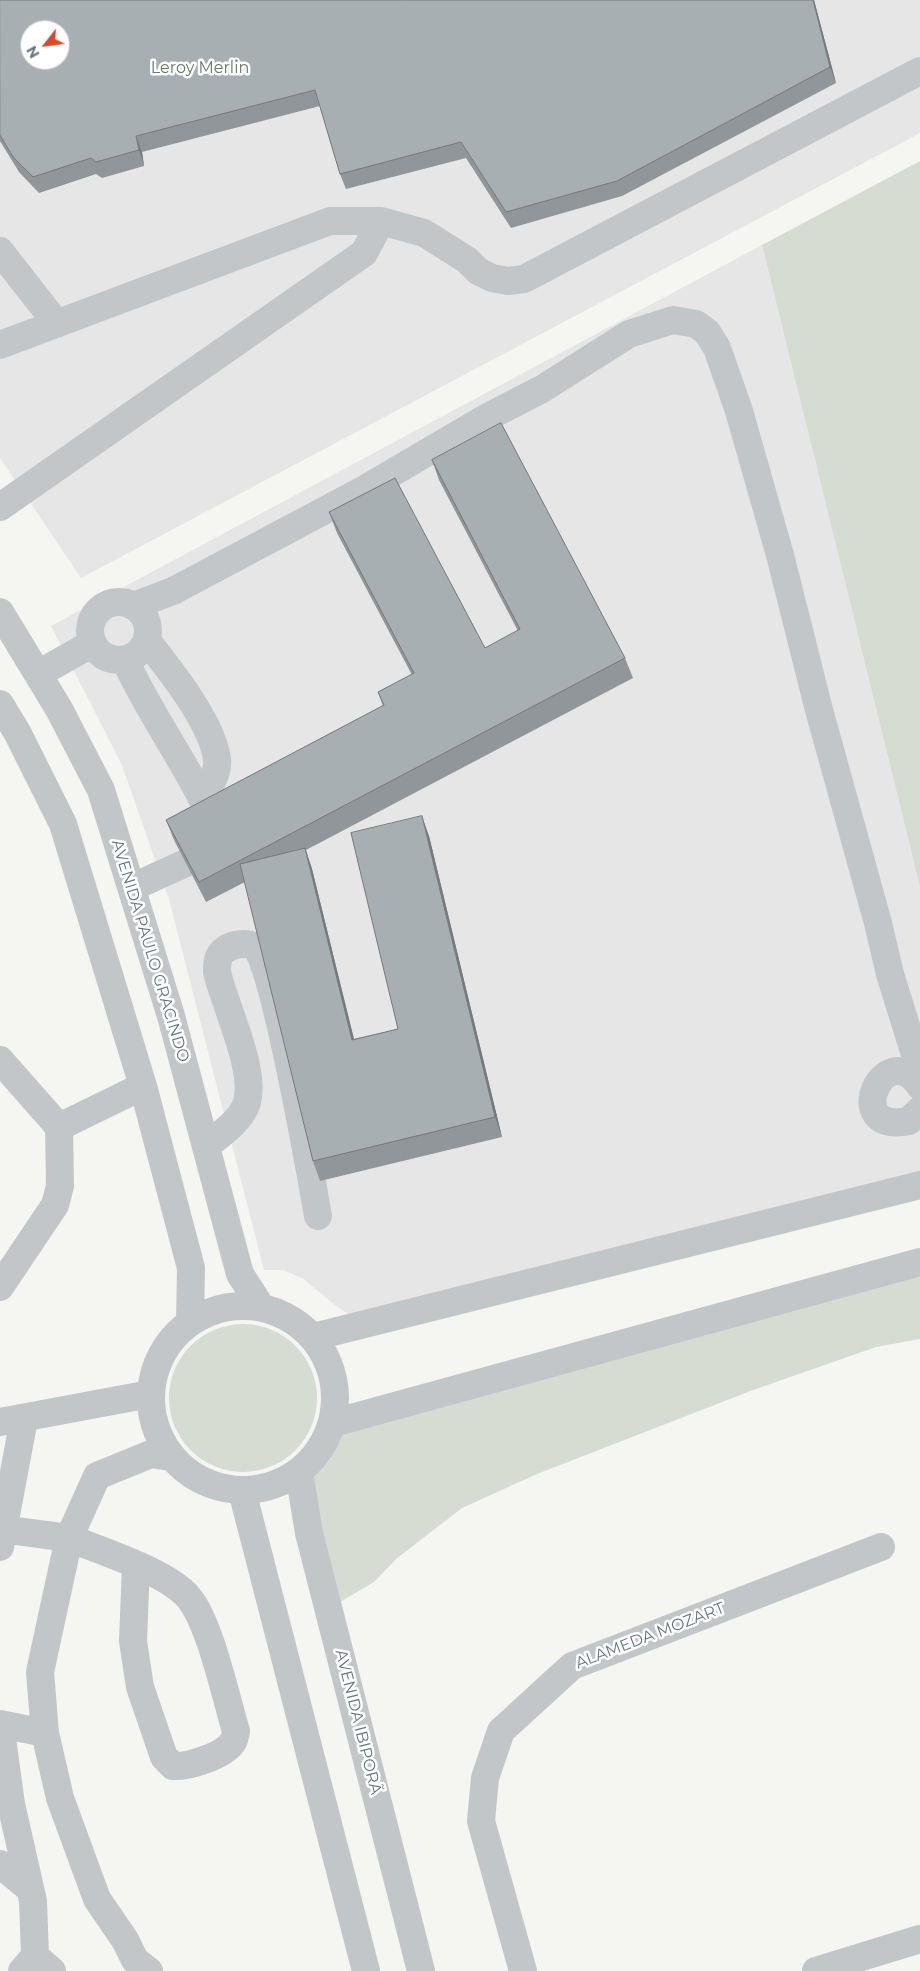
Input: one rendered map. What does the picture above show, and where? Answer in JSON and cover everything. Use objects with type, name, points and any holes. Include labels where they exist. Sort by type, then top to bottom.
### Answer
[{"type":"street","points":[[0,345],[330,222],[381,221],[424,233],[467,260],[478,271],[492,278],[508,281],[524,279],[920,71]]},
{"type":"street","points":[[0,507],[364,253],[381,221]]},
{"type":"street","points":[[0,251],[57,324]]},
{"type":"street","points":[[133,606],[173,591],[363,490],[484,418],[542,389],[629,334],[673,320],[696,324],[707,332],[717,348],[739,411],[780,555],[819,710],[916,1061],[910,1079],[880,1079],[875,1085],[872,1101],[879,1115],[890,1122],[900,1123],[909,1121],[920,1110]]},
{"type":"street","points":[[173,591],[148,636],[139,653],[125,660],[106,657],[93,643],[90,632],[96,614],[113,603],[133,606],[146,620],[148,636],[202,721],[212,743],[217,760],[215,774],[202,798]]},
{"type":"street","name":"AVENIDA PAULO GRACINDO","points":[[0,612],[38,674],[101,790],[133,887],[171,1016],[240,1274],[261,1307]]},
{"type":"street","points":[[38,674],[93,643]]},
{"type":"street","points":[[125,660],[141,696],[202,798],[217,831],[211,847],[199,857],[133,887]]},
{"type":"street","points":[[0,704],[18,732],[64,824],[143,1086],[190,1268],[190,1321]]},
{"type":"street","points":[[206,1146],[226,1131],[247,1102],[249,1083],[246,1061],[216,972],[217,961],[224,950],[235,945],[250,945],[259,951],[264,962],[276,1006],[318,1216]]},
{"type":"street","points":[[0,1060],[59,1127],[60,1186],[55,1205],[0,1287]]},
{"type":"street","points":[[59,1127],[143,1086]]},
{"type":"street","points":[[313,1337],[920,1185]]},
{"type":"street","points":[[333,1423],[920,1262]]},
{"type":"street","points":[[236,1305],[261,1307],[290,1318],[313,1337],[329,1363],[336,1393],[333,1423],[320,1451],[299,1472],[272,1486],[242,1491],[216,1487],[191,1475],[171,1457],[159,1438],[152,1416],[150,1394],[156,1366],[169,1341],[190,1321],[212,1310],[236,1305]]},
{"type":"street","points":[[136,1565],[133,1641],[140,1687],[164,1757],[173,1766],[184,1766],[225,1751],[234,1742],[236,1732],[202,1619],[188,1597],[168,1582],[136,1565],[69,1538],[2,1536],[12,1420],[150,1394]]},
{"type":"street","points":[[135,1967],[125,1940],[97,1899],[60,1798],[45,1733],[40,1672],[69,1538],[97,1476],[151,1454],[171,1457]]},
{"type":"street","name":"AVENIDA IBIPORÃ","points":[[299,1472],[309,1533],[421,1971]]},
{"type":"street","points":[[242,1491],[366,1971]]},
{"type":"street","name":"ALAMEDA MOZART","points":[[523,1971],[481,1821],[486,1778],[501,1732],[572,1666],[881,1547]]},
{"type":"street","points":[[36,1966],[35,1926],[30,1889],[11,1804],[0,1724],[45,1733]]},
{"type":"street","points":[[0,1864],[30,1889]]},
{"type":"street","points":[[816,1971],[917,1947]]},
{"type":"shaded area","points":[[0,0],[920,0],[920,133],[81,578],[0,458]]},
{"type":"shaded area","points":[[920,161],[920,887],[762,245]]},
{"type":"shaded area","points":[[762,245],[920,887],[920,1172],[350,1315],[302,1278],[283,1270],[264,1270],[169,899],[121,763],[51,626]]},
{"type":"shaded area","points":[[920,1262],[920,1339],[876,1347],[753,1390],[537,1474],[462,1508],[396,1559],[374,1582],[328,1609],[299,1472],[333,1423]]},
{"type":"shaded area","points":[[243,1324],[271,1329],[296,1345],[312,1370],[317,1398],[312,1426],[296,1451],[271,1467],[243,1472],[215,1467],[190,1451],[174,1426],[169,1398],[174,1370],[190,1345],[215,1329]]},
{"type":"building","points":[[0,0],[813,0],[830,67],[617,181],[506,212],[461,142],[340,174],[315,90],[136,136],[139,150],[96,162],[91,158],[33,177],[13,157],[0,135]]},
{"type":"building","points":[[501,423],[625,658],[199,882],[166,820],[384,705],[378,692],[414,673],[329,512],[395,478],[485,648],[520,629],[432,460]]},
{"type":"building","points":[[422,816],[495,1117],[313,1161],[240,864],[305,848],[352,1040],[398,1029],[351,833]]},
{"type":"park label","name":"Leroy Merlin","points":[[200,68]]}]
